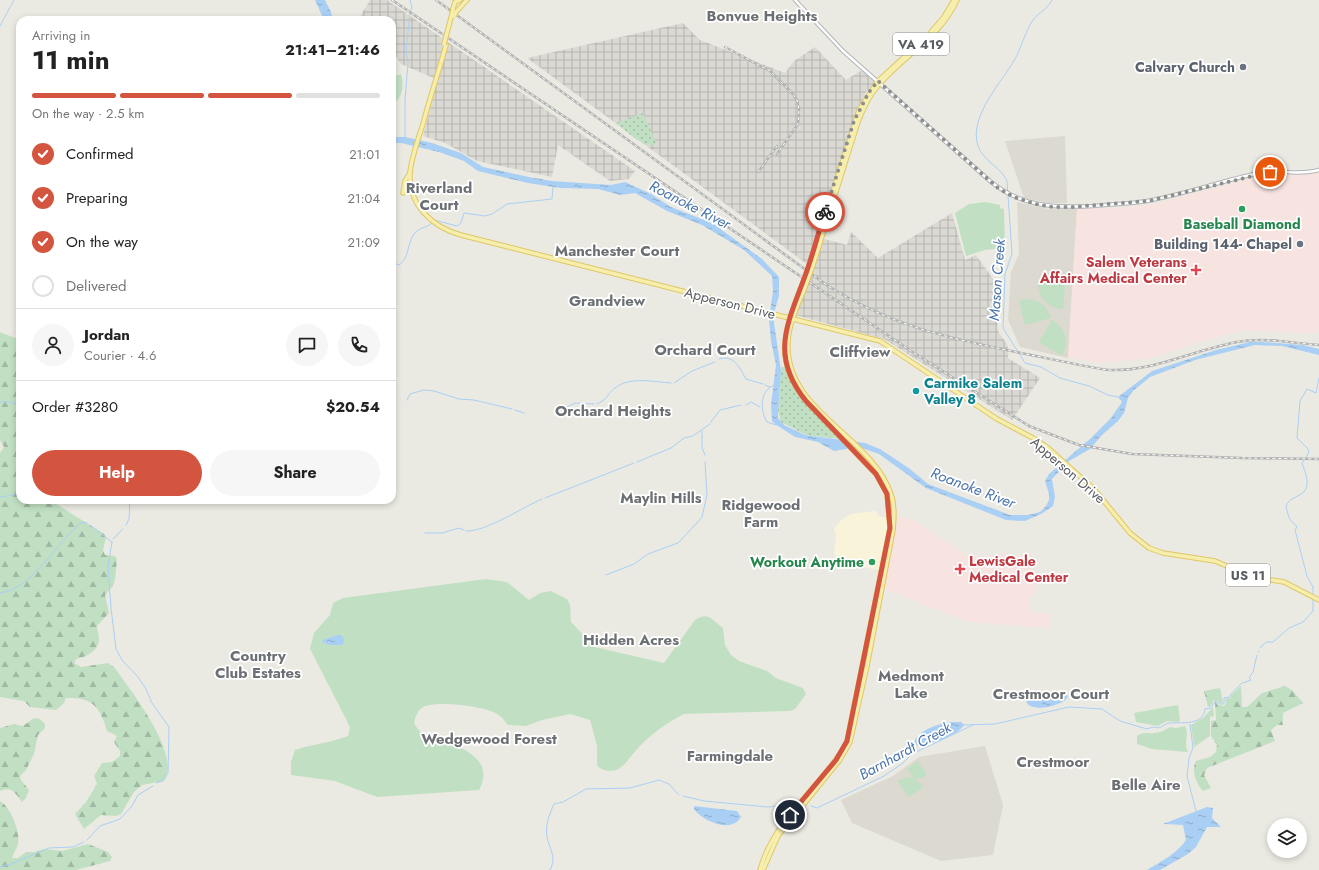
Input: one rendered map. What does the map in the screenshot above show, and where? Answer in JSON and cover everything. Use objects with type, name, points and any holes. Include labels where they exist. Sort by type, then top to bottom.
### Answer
[{"type":"main road","name":"US 11","points":[[410,172],[419,135],[455,10],[455,2],[460,0]]},
{"type":"main road","name":"US 11","points":[[455,10],[467,0]]},
{"type":"main road","points":[[795,0],[836,44],[990,181],[1008,194],[1035,204],[1054,207],[1140,202],[1262,173],[1307,172],[1319,170]]},
{"type":"main road","name":"VA 419","points":[[760,870],[765,854],[776,834],[836,760],[847,741],[893,530],[893,505],[886,483],[876,468],[805,396],[795,379],[788,351],[791,318],[804,286],[861,113],[879,82],[936,27],[954,0]]},
{"type":"main road","name":"VA 419","points":[[879,82],[938,29],[950,13],[957,0]]},
{"type":"main road","points":[[403,193],[405,182],[410,172]]},
{"type":"main road","name":"Apperson Drive","points":[[410,172],[411,186],[416,200],[432,222],[445,230],[850,332],[883,342],[997,419],[1040,442],[1098,494],[1139,542],[1159,552],[1215,561],[1253,577],[1284,582],[1319,600]]},
{"type":"main road","name":"VA 419","points":[[763,870],[778,836],[838,763],[848,746],[857,716],[890,528],[887,494],[882,483],[863,456]]},
{"type":"main road","points":[[884,510],[889,505]]},
{"type":"shaded area","points":[[370,0],[387,0],[635,171],[629,179],[610,181],[558,145],[552,177],[477,161],[445,143],[423,136],[438,80],[401,64],[396,56],[396,16],[360,16]]},
{"type":"shaded area","points":[[683,23],[700,40],[785,73],[794,61],[815,47],[846,80],[862,70],[876,81],[866,92],[855,115],[807,264],[527,58]]},
{"type":"shaded area","points":[[1065,136],[1067,203],[1049,203],[1024,198],[1005,141]]},
{"type":"shaded area","name":"Salem Veterans Affairs Medical Center","points":[[1319,172],[1319,330],[1314,334],[1245,330],[1199,342],[1151,358],[1101,363],[1068,358],[1077,209],[1127,207],[1159,203],[1254,177],[1272,174],[1304,175]]},
{"type":"shaded area","points":[[1017,202],[1048,209],[1077,209],[1068,358],[1020,347],[1008,320],[1011,272],[1019,254]]},
{"type":"shaded area","points":[[952,213],[965,260],[976,255],[993,279],[998,331],[1008,346],[1008,358],[1040,378],[1012,420],[884,339],[795,315],[821,238],[847,245],[851,232],[878,258]]},
{"type":"shaded area","points":[[875,511],[880,517],[890,518],[880,570],[855,566],[852,558],[834,555],[836,536],[834,529],[841,520],[851,514]]},
{"type":"shaded area","name":"LewisGale Medical Center","points":[[900,516],[915,521],[964,554],[979,557],[1003,554],[1034,560],[1030,576],[1039,579],[1034,595],[1031,596],[1029,612],[1051,614],[1049,628],[969,622],[884,589],[897,517]]},
{"type":"shaded area","points":[[985,746],[1003,805],[993,855],[941,861],[852,823],[841,800],[893,776],[919,757]]},
{"type":"green space","points":[[401,74],[403,87],[402,92],[396,102],[396,76]]},
{"type":"green space","points":[[643,113],[657,144],[652,145],[641,142],[616,123]]},
{"type":"green space","points":[[986,202],[1000,205],[1000,208],[1004,209],[1005,248],[985,250],[966,256],[955,213],[969,204]]},
{"type":"green space","points":[[1038,281],[1065,284],[1063,309],[1053,307],[1044,301],[1039,292]]},
{"type":"green space","points":[[1028,299],[1036,301],[1046,307],[1051,318],[1025,325],[1019,300]]},
{"type":"green space","points":[[1052,320],[1057,323],[1065,336],[1066,341],[1062,356],[1039,342]]},
{"type":"green space","points":[[0,332],[16,338],[16,504],[56,504],[104,534],[106,538],[103,550],[105,555],[115,556],[117,559],[115,580],[112,587],[105,595],[109,613],[97,626],[99,637],[97,647],[84,657],[76,659],[74,663],[81,667],[108,663],[115,668],[152,723],[166,755],[168,769],[164,781],[142,785],[134,792],[121,814],[116,816],[101,815],[84,829],[75,814],[86,802],[97,784],[94,776],[102,763],[112,762],[120,756],[120,751],[114,742],[117,736],[107,731],[98,709],[89,701],[66,698],[64,703],[56,710],[30,707],[24,701],[0,697],[0,453],[4,447],[0,440]]},
{"type":"green space","points":[[781,367],[786,367],[790,378],[802,397],[842,439],[806,435],[781,422],[778,412]]},
{"type":"green space","points":[[486,579],[507,582],[529,600],[540,593],[551,591],[567,599],[570,605],[571,622],[595,647],[664,663],[695,620],[699,617],[707,616],[723,628],[725,645],[731,655],[739,661],[767,671],[776,678],[803,688],[806,694],[795,709],[790,711],[684,714],[654,733],[620,768],[611,771],[601,769],[597,765],[597,746],[590,720],[570,714],[542,720],[526,726],[508,725],[503,719],[491,711],[472,706],[449,704],[429,705],[419,710],[414,723],[422,733],[455,745],[473,755],[483,770],[483,779],[479,790],[377,797],[335,781],[291,775],[291,762],[295,750],[348,736],[350,728],[310,649],[314,633],[330,615],[333,603],[343,598]]},
{"type":"green space","points":[[1241,686],[1242,707],[1247,707],[1262,693],[1285,686],[1292,690],[1303,703],[1283,713],[1283,725],[1277,725],[1271,730],[1275,741],[1207,768],[1204,775],[1211,788],[1203,791],[1196,781],[1194,768],[1196,761],[1210,757],[1216,752],[1217,745],[1211,736],[1211,721],[1216,720],[1215,702],[1224,706],[1226,703],[1225,699],[1231,698],[1231,695]]},
{"type":"green space","points":[[1220,688],[1223,703],[1214,700],[1210,707],[1208,707],[1204,691]]},
{"type":"green space","points":[[1178,705],[1179,722],[1167,721],[1158,726],[1136,722],[1134,713]]},
{"type":"green space","points":[[1213,707],[1214,716],[1210,717],[1210,736],[1194,747],[1191,725],[1204,717]]},
{"type":"green space","points":[[34,718],[40,719],[45,724],[45,728],[38,735],[34,754],[26,770],[20,776],[21,780],[29,790],[26,798],[22,802],[13,791],[8,789],[0,791],[0,728],[14,724],[23,726]]},
{"type":"green space","points":[[1185,726],[1187,732],[1186,746],[1188,752],[1152,749],[1137,744],[1137,736],[1142,734],[1156,733],[1170,727],[1176,728]]},
{"type":"green space","points":[[917,761],[927,774],[923,778],[915,778],[923,787],[909,797],[897,781],[907,777],[914,778],[907,769]]},
{"type":"green space","points":[[0,801],[11,814],[18,833],[18,844],[12,858],[18,858],[26,852],[34,852],[45,849],[62,851],[88,844],[108,852],[112,857],[110,861],[76,870],[0,870]]},
{"type":"water","points":[[315,0],[325,0],[332,16],[322,16]]},
{"type":"water","points":[[396,137],[405,137],[432,143],[461,153],[483,167],[529,177],[552,181],[611,185],[625,182],[651,194],[671,207],[712,223],[762,259],[779,277],[779,296],[773,316],[781,370],[778,418],[784,425],[805,435],[865,443],[880,449],[910,469],[928,484],[1010,515],[1028,515],[1040,512],[1046,506],[1049,500],[1049,494],[1045,481],[1049,474],[1091,438],[1111,418],[1122,402],[1118,397],[1152,371],[1216,350],[1250,342],[1303,345],[1319,349],[1319,355],[1282,346],[1255,345],[1195,360],[1150,377],[1133,391],[1128,398],[1124,413],[1118,421],[1102,435],[1090,449],[1069,461],[1052,479],[1055,497],[1053,506],[1041,514],[1025,521],[1006,520],[926,488],[879,454],[859,447],[834,451],[818,442],[795,437],[772,421],[771,405],[776,365],[771,341],[769,319],[773,291],[772,276],[744,250],[702,225],[667,211],[635,193],[620,195],[598,189],[560,188],[528,183],[478,171],[464,161],[439,152],[396,143]]},
{"type":"water","points":[[341,635],[344,639],[343,645],[330,645],[322,642],[323,640]]},
{"type":"water","points":[[1028,693],[1067,695],[1068,697],[1064,701],[1057,704],[1041,708],[1029,705],[1026,700]]},
{"type":"water","name":"Medmont Lake","points":[[951,722],[961,722],[964,725],[956,733],[937,741],[918,746],[914,743],[919,735],[929,728]]},
{"type":"water","points":[[694,806],[737,811],[741,817],[731,825],[717,824],[703,818],[694,809]]},
{"type":"water","points":[[1207,807],[1213,808],[1212,818],[1221,827],[1207,827],[1196,847],[1188,854],[1160,870],[1147,870],[1173,853],[1186,840],[1183,825],[1163,824]]},
{"type":"waterway","points":[[0,26],[14,0]]},
{"type":"waterway","points":[[405,138],[405,100],[408,63],[406,51],[412,7],[410,0]]},
{"type":"waterway","name":"Mason Creek","points":[[1052,0],[1048,6],[1035,17],[1030,25],[1015,59],[988,100],[982,112],[976,135],[980,151],[1001,172],[1007,181],[1012,254],[1005,274],[1003,328],[1025,363],[1041,367],[1060,378],[1089,386],[1108,395],[1118,397]]},
{"type":"waterway","points":[[434,220],[457,226],[461,223],[464,213],[485,216],[492,214],[507,204],[552,199],[553,187]]},
{"type":"waterway","points":[[396,264],[399,265],[405,259],[414,234],[418,230],[432,223]]},
{"type":"waterway","points":[[719,359],[725,358],[733,360],[746,379],[763,384]]},
{"type":"waterway","points":[[674,383],[692,371],[715,362]]},
{"type":"waterway","name":"Barnhardt Creek","points":[[1260,648],[1266,642],[1273,642],[1289,628],[1303,622],[1313,611],[1313,587],[1307,576],[1295,530],[1297,527],[1289,518],[1286,506],[1290,500],[1304,492],[1306,489],[1307,482],[1302,463],[1309,450],[1297,438],[1300,401],[1307,389],[1316,393],[1319,378]]},
{"type":"waterway","points":[[597,404],[612,390],[621,384],[628,382],[642,381],[671,383]]},
{"type":"waterway","points":[[765,385],[770,387]]},
{"type":"waterway","points":[[775,385],[766,391],[762,401],[762,406],[767,422],[776,425]]},
{"type":"waterway","points":[[407,400],[410,394],[424,390],[434,391],[459,399],[474,400],[512,409]]},
{"type":"waterway","points":[[0,402],[16,404]]},
{"type":"waterway","points":[[746,405],[751,402],[760,407]]},
{"type":"waterway","points":[[563,409],[575,403],[594,404]]},
{"type":"waterway","points":[[711,422],[720,410],[741,405]]},
{"type":"waterway","points":[[515,410],[524,413]]},
{"type":"waterway","points":[[637,462],[671,448],[684,438],[693,436],[710,424]]},
{"type":"waterway","points":[[702,431],[702,447],[705,455]]},
{"type":"waterway","points":[[606,575],[634,564],[648,554],[678,543],[697,523],[702,517],[707,495],[705,462]]},
{"type":"waterway","points":[[545,498],[634,463]]},
{"type":"waterway","points":[[0,497],[13,495],[16,493]]},
{"type":"waterway","points":[[466,531],[484,528],[542,499]]},
{"type":"waterway","points":[[126,525],[129,519],[130,504]]},
{"type":"waterway","points":[[0,593],[12,590],[23,583],[44,564],[72,531],[82,522],[87,523]]},
{"type":"waterway","points":[[90,525],[112,542]]},
{"type":"waterway","points":[[425,533],[442,533],[459,528],[464,530]]},
{"type":"waterway","points":[[113,539],[123,529]]},
{"type":"waterway","points":[[112,542],[108,566],[116,649],[122,660],[138,677],[146,689],[152,703],[169,727],[168,773],[162,781],[156,783]]},
{"type":"waterway","name":"Barnhardt Creek","points":[[1243,683],[1251,680],[1249,678],[1253,672],[1257,655]]},
{"type":"waterway","name":"Barnhardt Creek","points":[[963,725],[995,724],[1069,707],[1102,709],[1120,721],[1147,729],[1153,727],[1158,728],[1169,723],[1186,723],[1196,721],[1200,718],[1205,709],[1211,708],[1215,701],[1219,704],[1224,704],[1224,698],[1230,697],[1230,695],[1242,683]]},
{"type":"waterway","points":[[1190,724],[1193,748],[1189,758],[1187,776],[1196,811]]},
{"type":"waterway","name":"Barnhardt Creek","points":[[811,806],[817,808],[884,776],[903,763],[912,754],[973,725]]},
{"type":"waterway","name":"Barnhardt Creek","points":[[550,870],[553,858],[547,837],[547,825],[554,804],[563,802],[586,789],[630,788],[659,780],[669,784],[679,795]]},
{"type":"waterway","points":[[87,840],[100,826],[120,819],[132,806],[138,795],[153,786]]},
{"type":"waterway","name":"Barnhardt Creek","points":[[683,796],[704,801],[768,807],[785,805],[792,807]]},
{"type":"waterway","points":[[0,867],[49,848],[73,847],[84,842]]},
{"type":"railway","points":[[392,0],[911,351],[1029,426],[1079,445],[1132,454],[1319,459]]},
{"type":"railway","points":[[436,0],[828,286],[852,300],[897,321],[965,341],[1108,370],[1141,368],[1237,342],[1267,340],[1319,345]]},
{"type":"railway","points":[[725,47],[770,71],[797,100],[799,110],[798,124],[777,154]]},
{"type":"railway","points":[[758,172],[777,146]]},
{"type":"way so far","points":[[825,212],[854,121],[869,92],[878,81],[998,188],[1026,202],[1052,207],[1064,207],[1140,202],[1270,172]]},
{"type":"place","name":"Calvary Church","points":[[1243,67]]},
{"type":"place","name":"Baseball Diamond","points":[[1242,209]]},
{"type":"place","name":"Building 144- Chapel","points":[[1300,244]]},
{"type":"place","name":"Salem Veterans Affairs Medical Center","points":[[1196,270]]},
{"type":"place","name":"Carmike Salem Valley 8","points":[[916,391]]},
{"type":"place","name":"Workout Anytime","points":[[872,562]]},
{"type":"place","name":"LewisGale Medical Center","points":[[960,569]]},
{"type":"district","name":"Bonvue Heights","points":[[762,16]]},
{"type":"district","name":"Riverland Court","points":[[439,196]]},
{"type":"district","name":"Manchester Court","points":[[617,251]]},
{"type":"district","name":"Grandview","points":[[607,301]]},
{"type":"district","name":"Orchard Court","points":[[705,350]]},
{"type":"district","name":"Cliffview","points":[[860,352]]},
{"type":"district","name":"Orchard Heights","points":[[613,411]]},
{"type":"district","name":"Maylin Hills","points":[[661,498]]},
{"type":"district","name":"Ridgewood Farm","points":[[761,514]]},
{"type":"district","name":"Hidden Acres","points":[[631,640]]},
{"type":"district","name":"Country Club Estates","points":[[258,664]]},
{"type":"district","name":"Medmont Lake","points":[[911,684]]},
{"type":"district","name":"Crestmoor Court","points":[[1051,694]]},
{"type":"district","name":"Wedgewood Forest","points":[[489,739]]},
{"type":"district","name":"Farmingdale","points":[[730,756]]},
{"type":"district","name":"Crestmoor","points":[[1053,762]]},
{"type":"district","name":"Belle Aire","points":[[1146,785]]},
{"type":"route","points":[[790,815],[840,756],[847,741],[854,716],[890,528],[888,499],[882,483],[871,466],[806,401],[791,379],[786,364],[784,347],[790,313],[810,263],[814,245],[825,212]]},
{"type":"water label","name":"Roanoke River","points":[[690,205]]},
{"type":"water label","name":"Roanoke River","points":[[973,488]]}]
